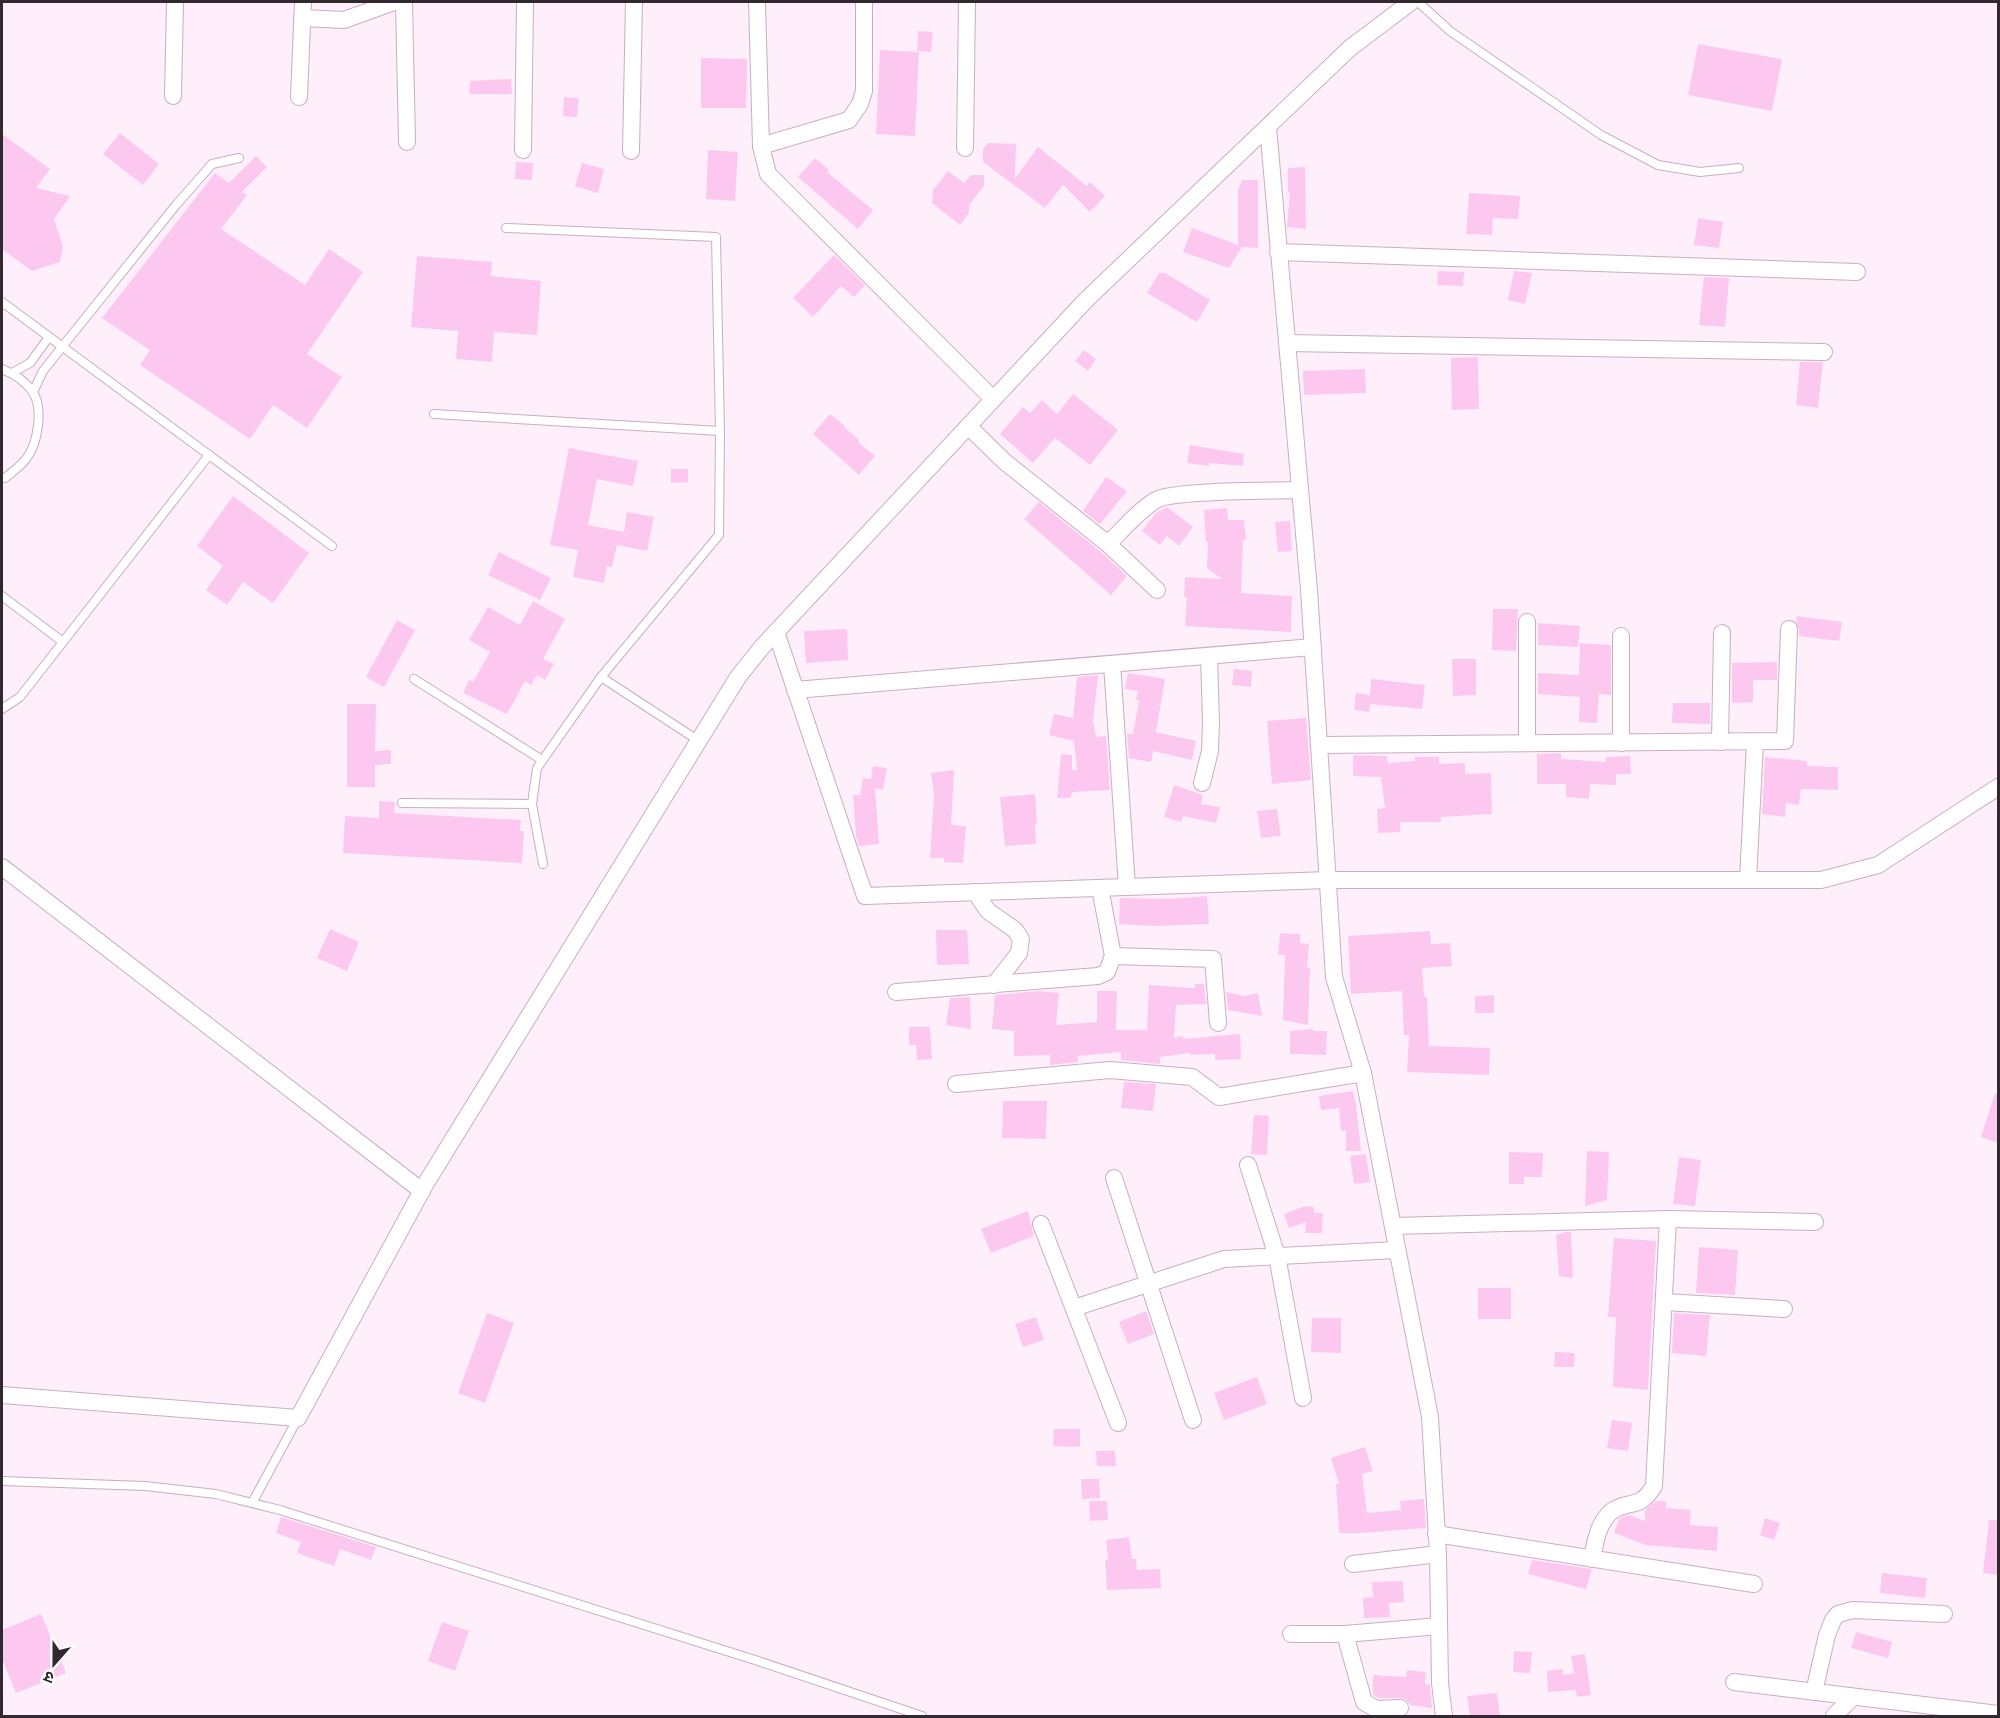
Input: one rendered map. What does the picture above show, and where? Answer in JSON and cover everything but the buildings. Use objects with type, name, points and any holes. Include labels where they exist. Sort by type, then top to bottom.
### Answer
[{"type":"street","points":[[173,96],[176,2]]},
{"type":"street","points":[[299,97],[302,10],[344,20],[394,2]]},
{"type":"street","points":[[404,2],[407,142]]},
{"type":"street","points":[[524,150],[525,2]]},
{"type":"street","points":[[631,151],[634,2]]},
{"type":"street","points":[[757,2],[761,146],[768,174],[993,399]]},
{"type":"street","points":[[761,146],[849,120],[860,104],[864,91],[864,2]]},
{"type":"street","points":[[965,148],[967,2]]},
{"type":"street","points":[[2,1395],[298,1418],[422,1191],[738,677],[776,632],[1087,298],[1350,48],[1411,2]]},
{"type":"street","points":[[1268,127],[1313,647],[1334,977],[1363,1072],[1430,1417],[1437,1554],[1440,1683],[1444,1716]]},
{"type":"street","points":[[1278,252],[1857,272]]},
{"type":"street","points":[[1287,344],[1824,352]]},
{"type":"street","points":[[968,426],[1005,462],[1108,544],[1157,590]]},
{"type":"street","points":[[1108,544],[1143,510],[1158,499],[1187,495],[1300,490]]},
{"type":"street","points":[[1527,622],[1527,743]]},
{"type":"street","points":[[1319,745],[1785,741],[1789,629]]},
{"type":"street","points":[[776,632],[866,896],[1328,880],[1821,880],[1878,865],[1998,787]]},
{"type":"street","points":[[1720,742],[1722,633]]},
{"type":"street","points":[[1621,636],[1622,743]]},
{"type":"street","points":[[795,690],[1313,647]]},
{"type":"street","points":[[1202,783],[1210,742],[1209,656]]},
{"type":"street","points":[[1112,664],[1127,887]]},
{"type":"street","points":[[1748,880],[1755,742]]},
{"type":"street","points":[[2,867],[422,1191]]},
{"type":"street","points":[[896,992],[1098,976],[1107,972],[1113,956],[1100,888]]},
{"type":"street","points":[[975,892],[988,911],[1015,930],[1021,939],[1019,953],[994,985]]},
{"type":"street","points":[[1113,956],[1213,959],[1218,1023]]},
{"type":"street","points":[[956,1084],[1110,1070],[1192,1077],[1219,1097],[1363,1072]]},
{"type":"street","points":[[1248,1165],[1277,1256],[1303,1398]]},
{"type":"street","points":[[1114,1178],[1193,1420]]},
{"type":"street","points":[[1393,1226],[1668,1219],[1815,1222]]},
{"type":"street","points":[[1592,1558],[1598,1531],[1604,1519],[1612,1510],[1637,1503],[1648,1497],[1654,1486],[1668,1219]]},
{"type":"street","points":[[1041,1224],[1118,1422]]},
{"type":"street","points":[[1074,1308],[1224,1259],[1397,1250]]},
{"type":"street","points":[[1665,1302],[1784,1309]]},
{"type":"street","points":[[1436,1534],[1754,1584]]},
{"type":"street","points":[[1353,1564],[1437,1554]]},
{"type":"street","points":[[1814,1692],[1827,1635],[1838,1614],[1853,1610],[1944,1614]]},
{"type":"street","points":[[1291,1634],[1345,1634],[1439,1626]]},
{"type":"street","points":[[1345,1634],[1364,1702],[1376,1709],[1400,1708]]},
{"type":"street","points":[[1734,1682],[1981,1714],[1998,1714]]},
{"type":"street","points":[[1834,1716],[1853,1696]]},
{"type":"lane","points":[[1418,2],[1450,31],[1601,135],[1658,165],[1700,172],[1739,168]]},
{"type":"lane","points":[[33,392],[43,371],[212,164],[239,158]]},
{"type":"lane","points":[[506,228],[716,237],[720,430],[719,536],[601,677],[537,768],[532,804],[543,864]]},
{"type":"lane","points":[[2,302],[332,546]]},
{"type":"lane","points":[[12,373],[30,363],[49,337]]},
{"type":"lane","points":[[2,369],[12,373],[33,392],[39,417],[36,441],[27,459],[5,478],[2,478]]},
{"type":"lane","points":[[434,414],[720,430]]},
{"type":"lane","points":[[2,709],[20,697],[209,455]]},
{"type":"lane","points":[[2,596],[63,642]]},
{"type":"lane","points":[[601,677],[699,741]]},
{"type":"lane","points":[[414,679],[542,760]]},
{"type":"lane","points":[[402,803],[532,804]]},
{"type":"lane","points":[[252,1503],[298,1418]]},
{"type":"lane","points":[[2,1481],[145,1486],[216,1494],[280,1510],[744,1656],[922,1716]]}]
